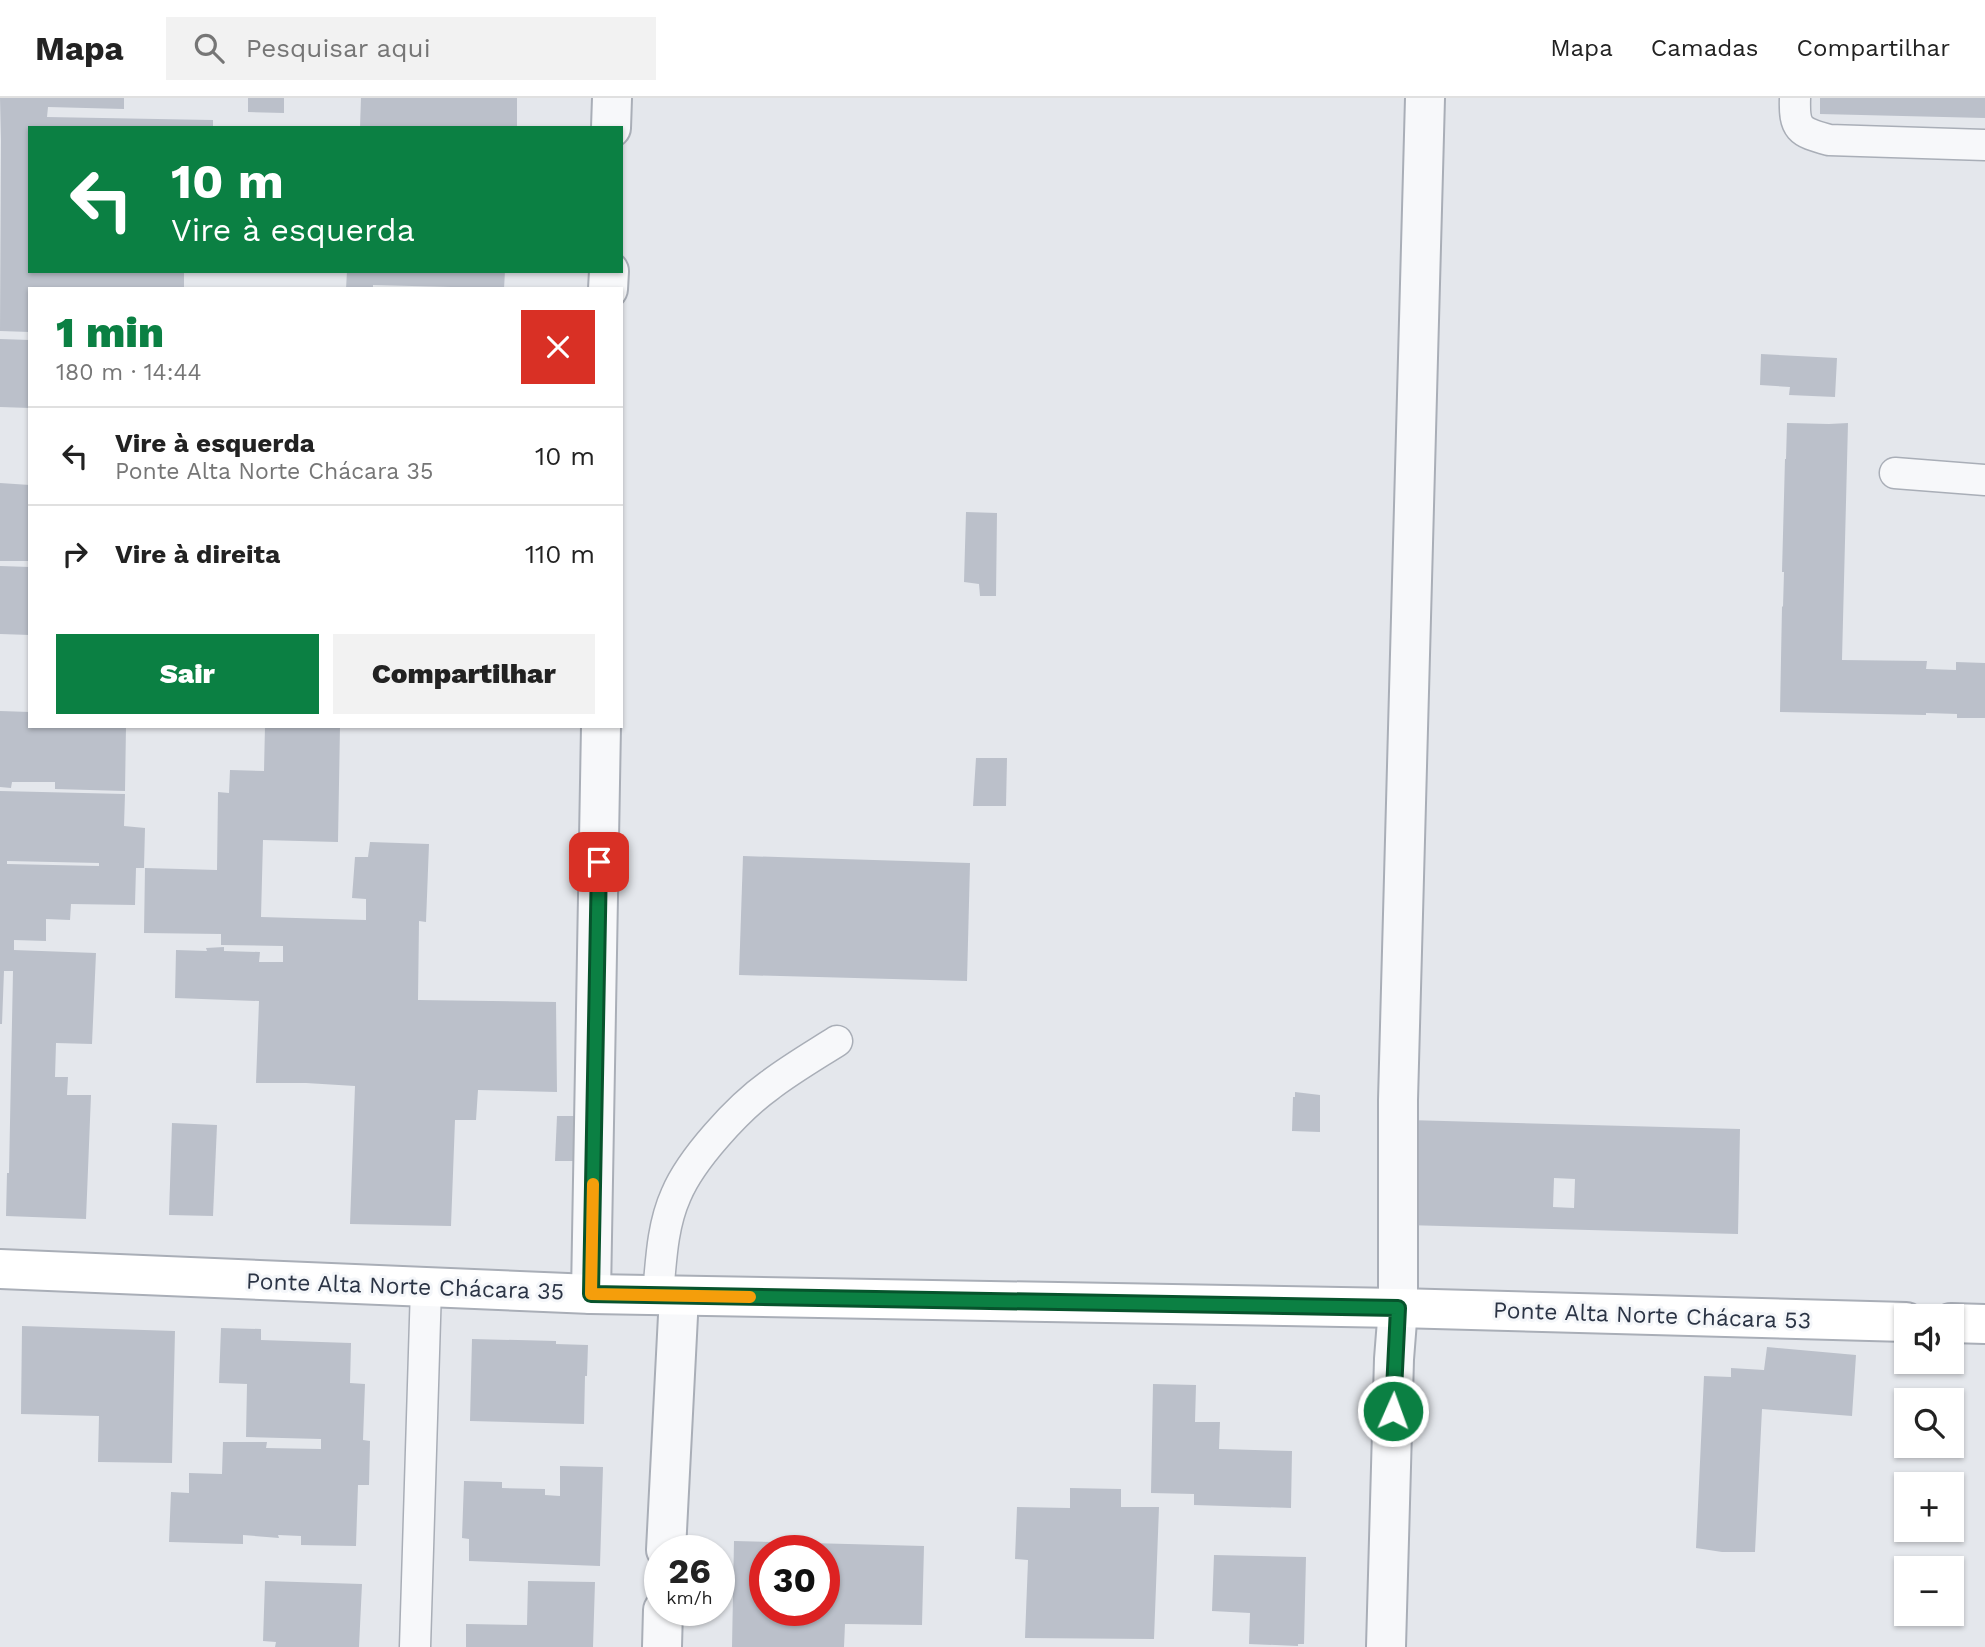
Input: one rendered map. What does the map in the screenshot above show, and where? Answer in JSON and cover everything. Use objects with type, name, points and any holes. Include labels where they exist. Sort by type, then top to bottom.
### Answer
[{"type":"street","points":[[611,126],[612,98]]},
{"type":"street","points":[[1385,1647],[1398,1308],[1398,1100],[1425,98]]},
{"type":"street","points":[[591,1294],[601,728]]},
{"type":"street","name":"Ponte Alta Norte Chácara 35","points":[[0,1269],[591,1294],[1398,1308]]},
{"type":"street","points":[[666,1535],[668,1296]]},
{"type":"street","name":"Ponte Alta Norte Chácara 53","points":[[1398,1308],[1894,1322]]},
{"type":"street","points":[[1964,1323],[1985,1324]]},
{"type":"street","points":[[662,1647],[663,1626]]},
{"type":"lane","points":[[1795,98],[1794,118],[1798,126],[1811,135],[1829,140],[1985,145]]},
{"type":"lane","points":[[1895,473],[1985,480]]},
{"type":"lane","points":[[668,1296],[665,1232],[676,1195],[698,1158],[768,1086],[837,1041]]},
{"type":"lane","points":[[415,1647],[426,1287]]},
{"type":"building","points":[[0,98],[124,98],[124,109],[48,107],[47,117],[213,120],[213,126],[28,126],[28,273],[184,273],[184,287],[28,287],[28,332],[0,331]]},
{"type":"building","points":[[248,98],[284,98],[284,113],[248,112]]},
{"type":"building","points":[[361,98],[517,98],[517,126],[360,126]]},
{"type":"building","points":[[1820,98],[1985,98],[1985,118],[1820,114]]},
{"type":"building","points":[[347,273],[505,273],[504,287],[346,287]]},
{"type":"building","points":[[0,339],[28,340],[28,408],[0,407]]},
{"type":"building","points":[[1761,354],[1837,358],[1835,397],[1789,395],[1790,387],[1760,385]]},
{"type":"building","points":[[1787,423],[1848,423],[1842,660],[1927,661],[1926,669],[1956,670],[1956,662],[1985,663],[1985,718],[1957,718],[1957,714],[1926,713],[1780,712]]},
{"type":"building","points":[[0,483],[28,485],[28,561],[0,561]]},
{"type":"building","points":[[966,512],[997,513],[996,596],[980,596],[979,584],[964,582]]},
{"type":"building","points":[[0,566],[28,567],[28,635],[0,634]]},
{"type":"building","points":[[0,711],[28,712],[28,728],[126,728],[125,791],[55,789],[55,782],[12,782],[11,788],[0,787]]},
{"type":"building","points":[[265,728],[340,728],[338,842],[263,840],[261,917],[366,920],[366,899],[352,898],[355,857],[368,857],[370,842],[429,844],[426,922],[419,921],[418,1000],[556,1002],[557,1092],[478,1090],[476,1120],[455,1120],[451,1226],[350,1224],[355,1086],[256,1083],[259,1001],[175,998],[176,950],[207,951],[206,948],[224,947],[224,951],[260,952],[259,962],[283,962],[283,946],[221,945],[221,934],[144,933],[145,868],[217,870],[218,792],[229,793],[230,770],[264,771]]},
{"type":"building","points":[[976,758],[1007,758],[1006,806],[973,806]]},
{"type":"building","points":[[0,791],[125,794],[124,826],[145,828],[144,868],[136,868],[135,905],[71,904],[70,920],[46,919],[46,941],[14,940],[14,950],[96,953],[92,1044],[56,1043],[55,1077],[68,1077],[67,1095],[91,1095],[86,1219],[6,1216],[13,971],[4,971],[0,1024]],"holes":[[[7,861],[99,863],[99,866],[7,864]]]},
{"type":"building","points":[[743,856],[970,863],[967,981],[739,975]]},
{"type":"building","points":[[1295,1092],[1320,1095],[1320,1132],[1292,1131]]},
{"type":"building","points":[[557,1116],[577,1116],[575,1161],[555,1161]]},
{"type":"building","points":[[1408,1120],[1740,1129],[1738,1234],[1405,1225]],"holes":[[[1554,1178],[1575,1179],[1574,1208],[1553,1207]]]},
{"type":"building","points":[[172,1123],[217,1125],[213,1216],[169,1215]]},
{"type":"building","points":[[22,1326],[175,1331],[172,1463],[98,1462],[99,1416],[21,1414]]},
{"type":"building","points":[[221,1328],[261,1329],[261,1340],[351,1343],[350,1383],[365,1384],[363,1440],[370,1441],[369,1485],[358,1485],[356,1546],[301,1545],[301,1536],[278,1535],[279,1538],[243,1535],[243,1544],[169,1542],[171,1492],[189,1493],[189,1473],[222,1474],[223,1442],[267,1442],[266,1448],[321,1449],[321,1439],[246,1437],[247,1384],[219,1383]]},
{"type":"building","points":[[472,1339],[556,1341],[556,1344],[588,1345],[584,1424],[470,1421]]},
{"type":"building","points":[[1767,1347],[1856,1355],[1852,1416],[1762,1409],[1755,1552],[1722,1552],[1696,1548],[1704,1376],[1731,1377],[1731,1368],[1764,1370]]},
{"type":"building","points":[[1153,1384],[1196,1385],[1195,1422],[1220,1422],[1219,1449],[1292,1451],[1291,1508],[1194,1505],[1194,1494],[1151,1493]]},
{"type":"building","points":[[560,1466],[603,1467],[600,1566],[469,1561],[469,1539],[462,1538],[464,1481],[502,1482],[502,1488],[545,1489],[545,1495],[560,1496]]},
{"type":"building","points":[[1070,1488],[1121,1489],[1121,1507],[1159,1507],[1154,1639],[1025,1638],[1028,1560],[1015,1559],[1017,1507],[1070,1508]]},
{"type":"building","points":[[735,1541],[749,1541],[749,1626],[840,1626],[840,1544],[924,1546],[922,1625],[845,1624],[844,1647],[732,1647],[732,1626],[735,1626]]},
{"type":"building","points":[[1214,1555],[1306,1557],[1304,1644],[1249,1644],[1250,1613],[1212,1611]]},
{"type":"building","points":[[265,1581],[362,1584],[359,1647],[275,1647],[276,1642],[263,1641]]},
{"type":"building","points":[[528,1581],[595,1582],[593,1647],[466,1647],[466,1624],[527,1625]]},
{"type":"slow traffic","points":[[593,1184],[591,1294],[750,1297]]},
{"type":"route","points":[[599,862],[591,1294],[1398,1308],[1393,1411]]}]
